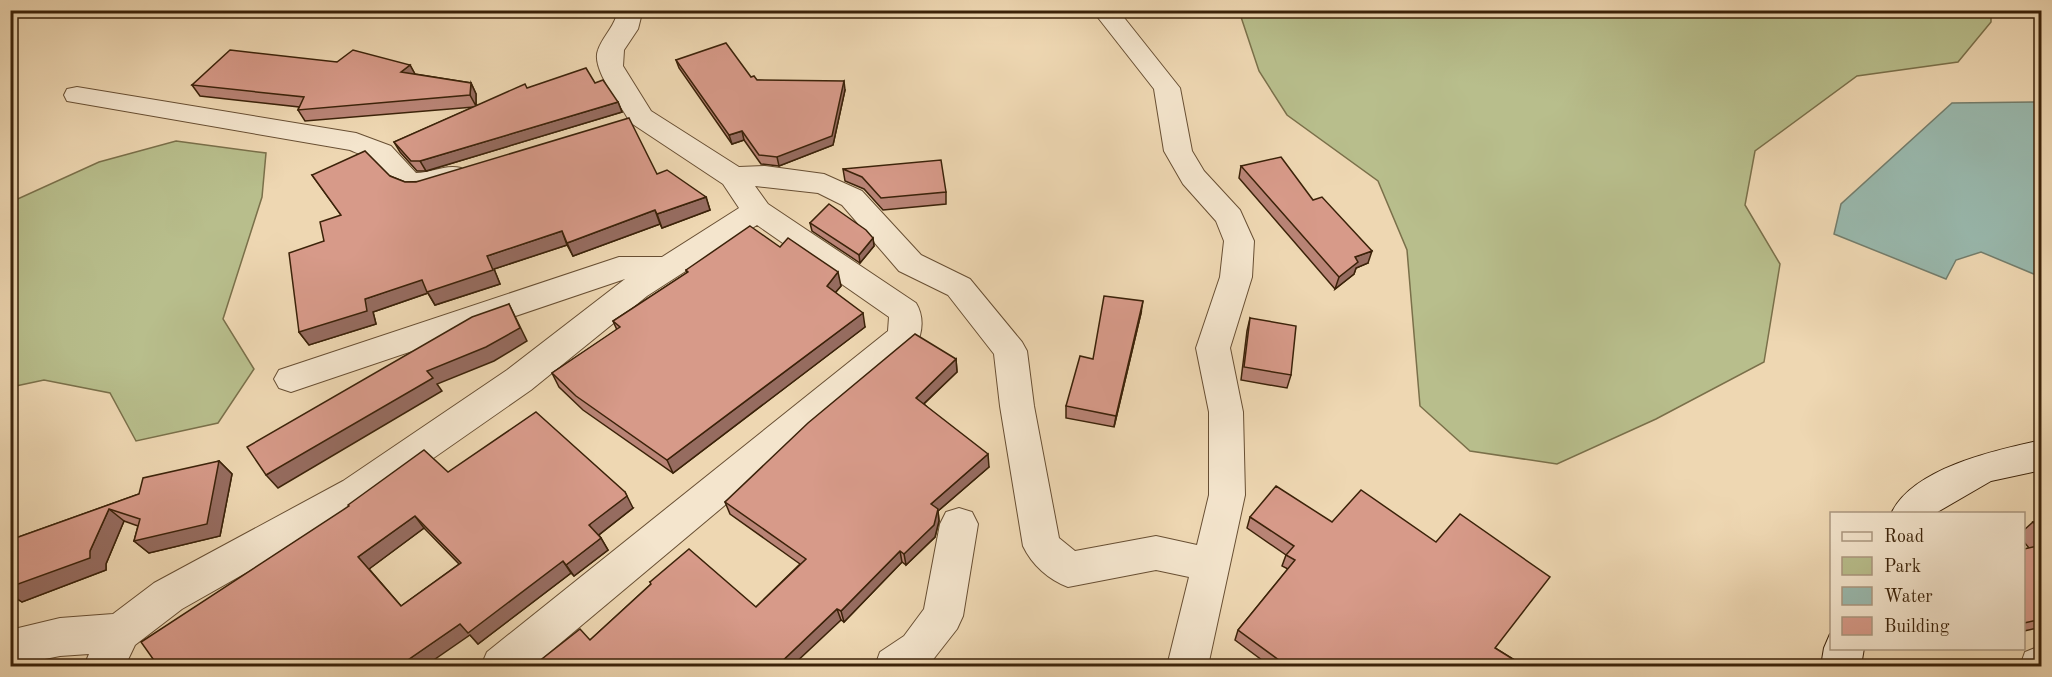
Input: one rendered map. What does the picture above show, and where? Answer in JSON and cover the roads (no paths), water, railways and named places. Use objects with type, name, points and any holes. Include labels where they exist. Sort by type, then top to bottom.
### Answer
[{"type":"street","points":[[502,666],[904,336],[905,312],[756,211],[732,177],[630,120],[610,66],[611,50],[625,29],[629,17],[624,10]]},
{"type":"street","points":[[1104,10],[1167,88],[1178,151],[1193,177],[1229,217],[1239,241],[1236,277],[1214,348],[1226,412],[1227,495],[1188,666]]},
{"type":"street","points":[[77,95],[356,141],[381,153],[408,182],[427,183],[472,169]]},
{"type":"street","points":[[732,177],[765,176],[824,184],[852,198],[910,263],[959,288],[1010,351],[1017,406],[1042,546],[1068,570],[1156,553],[1211,565]]},
{"type":"street","points":[[104,666],[121,632],[168,596],[356,492],[519,380],[636,288],[756,211]]},
{"type":"street","points":[[291,379],[619,268],[666,268]]},
{"type":"street","points":[[1910,512],[1924,499],[1983,468],[2042,454]]},
{"type":"street","points":[[895,666],[918,650],[943,616],[959,524]]},
{"type":"street","points":[[10,648],[60,637],[121,632]]},
{"type":"street","points":[[1841,666],[1844,650]]},
{"type":"water","points":[[2041,102],[2041,277],[1981,252],[1956,260],[1946,279],[1834,234],[1841,204],[1952,103]]}]
